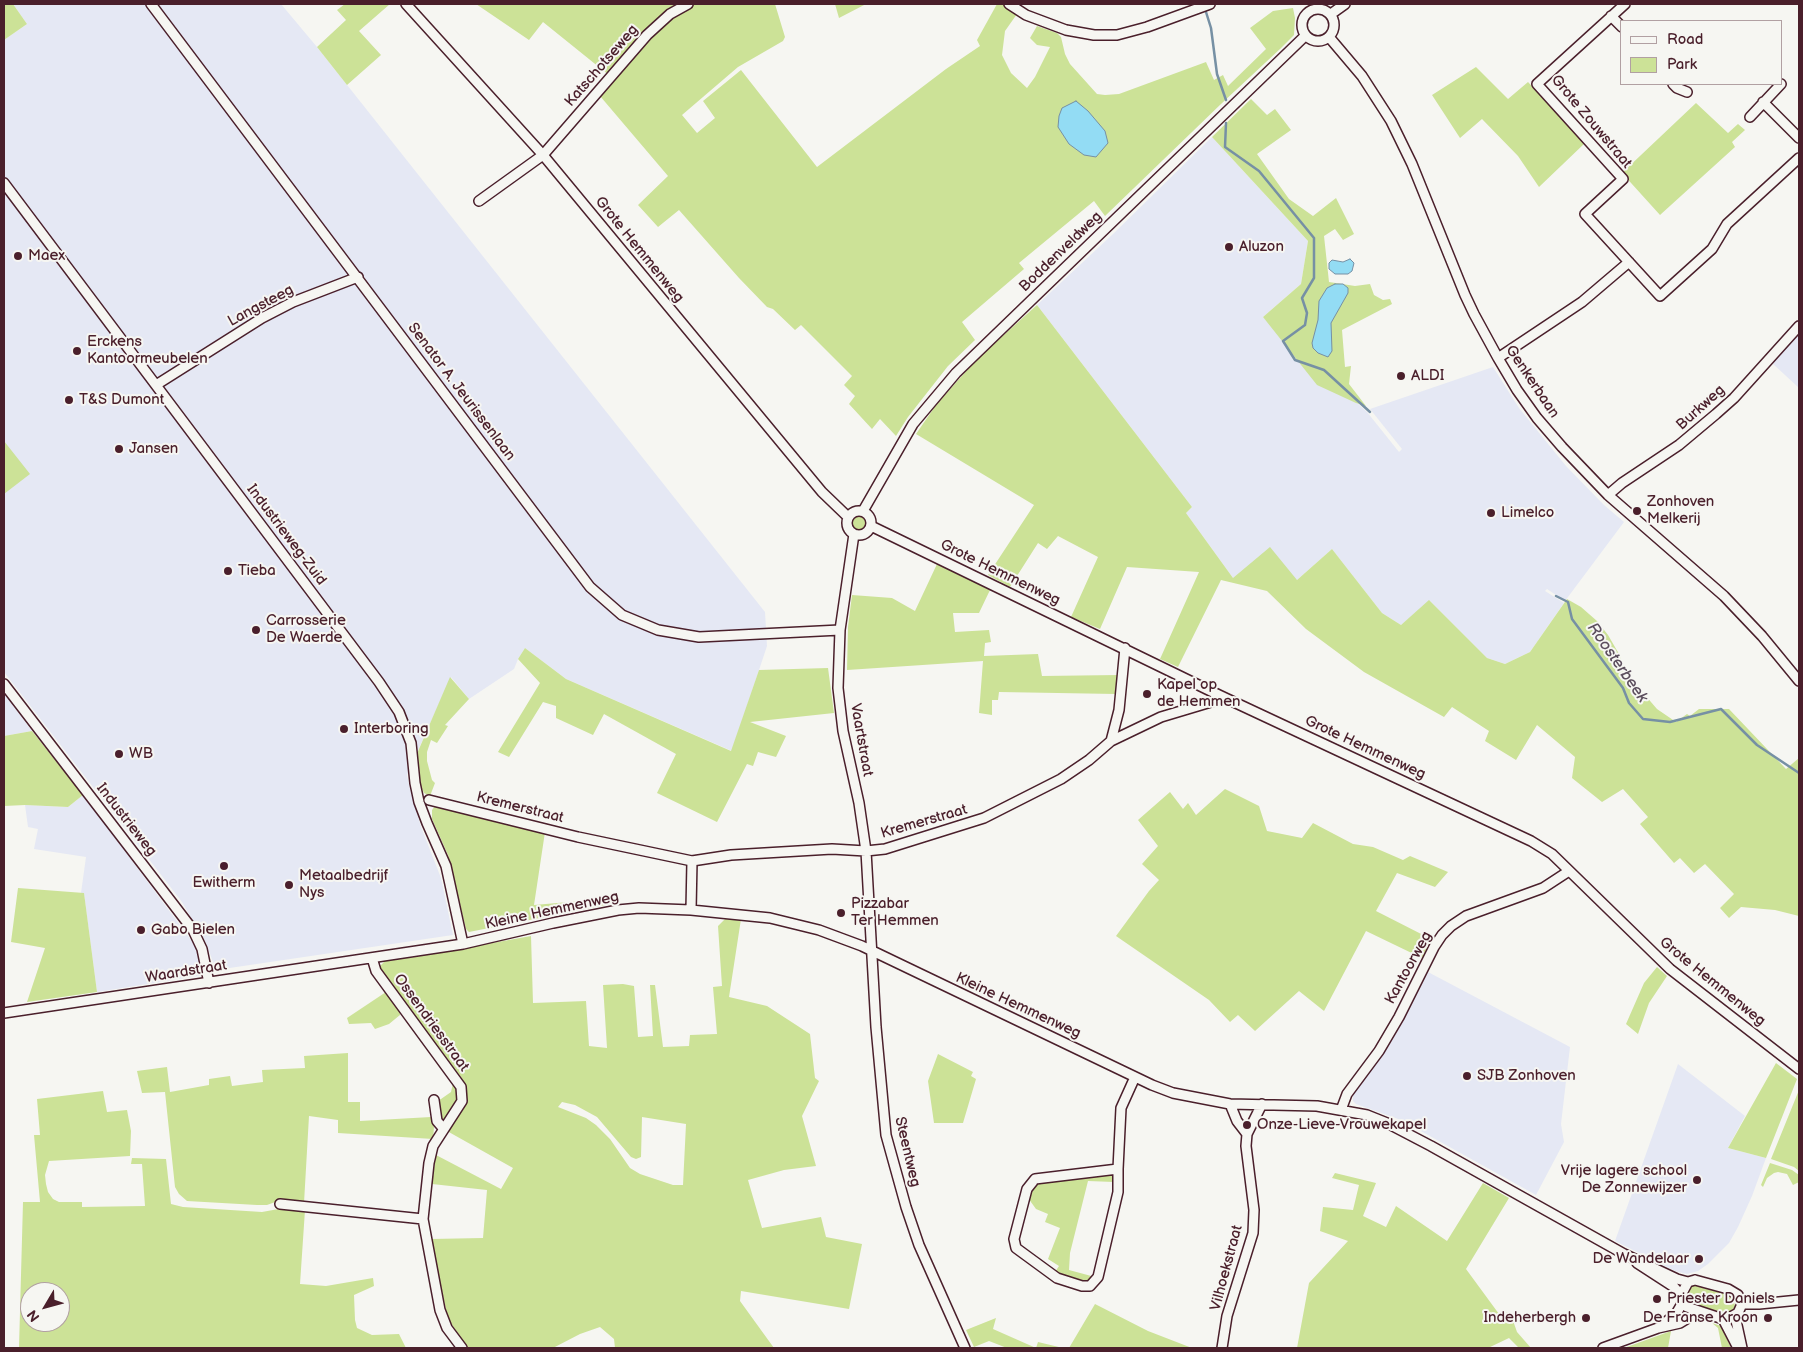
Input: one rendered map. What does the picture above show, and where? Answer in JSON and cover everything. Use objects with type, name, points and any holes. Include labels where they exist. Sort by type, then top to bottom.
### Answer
[{"type":"street","name":"Senator A. Jeurissenlaan","points":[[151,4],[590,587],[622,615],[658,630],[699,637],[840,630]]},
{"type":"street","name":"Grote Hemmenweg","points":[[406,4],[543,154],[822,492],[848,517],[846,525],[854,534]]},
{"type":"street","name":"Katschotseweg","points":[[543,154],[647,35],[670,14],[688,4]]},
{"type":"street","points":[[1009,4],[1026,15],[1066,30],[1094,35],[1117,36],[1210,4]]},
{"type":"street","points":[[1331,14],[1345,4]]},
{"type":"street","name":"Grote Zouwstraat","points":[[1625,4],[1537,84],[1622,179],[1585,214],[1629,262]]},
{"type":"street","points":[[1306,7],[1323,9],[1331,14],[1334,26],[1329,37],[1317,41],[1310,40],[1305,36],[1301,22],[1306,7]]},
{"type":"street","points":[[1611,16],[1620,25]]},
{"type":"street","name":"Boddenveldweg","points":[[863,511],[913,424],[956,373],[1305,36]]},
{"type":"street","name":"Genkerbaan","points":[[1329,37],[1362,76],[1383,108],[1404,146],[1465,295],[1498,358],[1537,418],[1608,495],[1724,596],[1762,636],[1799,681]]},
{"type":"street","points":[[1674,85],[1687,92]]},
{"type":"street","points":[[1750,117],[1779,85]]},
{"type":"street","points":[[1763,102],[1799,138]]},
{"type":"street","points":[[479,201],[543,154]]},
{"type":"street","points":[[1498,358],[1582,302],[1629,262],[1660,296],[1712,249],[1727,224],[1799,158]]},
{"type":"street","name":"Industrieweg-Zuid","points":[[4,183],[379,682],[399,712],[411,743],[414,783],[419,802],[446,866],[463,944]]},
{"type":"street","name":"Langsteeg","points":[[156,385],[262,318],[293,302],[358,277]]},
{"type":"street","name":"Burkweg","points":[[1608,495],[1622,483],[1679,445],[1711,419],[1734,398],[1799,326]]},
{"type":"street","points":[[848,517],[852,512],[863,511],[871,519],[871,526],[864,534],[854,534]]},
{"type":"street","name":"Grote Hemmenweg","points":[[871,526],[1221,696],[1531,841],[1552,854],[1670,969],[1799,1069]]},
{"type":"street","name":"Vaartstraat","points":[[854,534],[840,630],[838,688],[843,731],[859,803],[866,851],[871,951]]},
{"type":"street","points":[[1111,741],[1119,710],[1125,648]]},
{"type":"street","name":"Industrieweg","points":[[4,684],[193,930],[202,949],[209,983]]},
{"type":"street","name":"Kremerstraat","points":[[429,800],[578,837],[692,861],[732,854],[832,849],[866,851],[885,849],[984,818],[1061,779],[1089,760],[1111,741],[1161,717],[1211,702],[1221,696]]},
{"type":"street","points":[[691,910],[692,861]]},
{"type":"street","name":"Kantoorweg","points":[[1341,1110],[1347,1094],[1379,1051],[1389,1034],[1442,935],[1466,916],[1543,888],[1569,871]]},
{"type":"street","name":"Kleine Hemmenweg","points":[[372,958],[463,944],[618,910],[640,908],[691,910],[770,918],[819,930],[871,951],[1135,1077],[1173,1093],[1230,1104],[1317,1106],[1367,1115],[1401,1130],[1624,1254],[1677,1279],[1688,1282],[1701,1281],[1728,1289],[1738,1295],[1742,1304]]},
{"type":"street","name":"Steentweg","points":[[871,951],[886,1135],[906,1207],[919,1245],[965,1348]]},
{"type":"street","name":"Waardstraat","points":[[4,1014],[372,958]]},
{"type":"street","name":"Ossendriesstraat","points":[[372,958],[376,971],[461,1087],[462,1100],[433,1146],[423,1219],[440,1310],[447,1328],[462,1348]]},
{"type":"street","points":[[1118,1169],[1035,1179],[1026,1189],[1014,1239],[1016,1248],[1057,1278],[1082,1286],[1090,1286],[1098,1277],[1118,1192],[1121,1108],[1135,1077]]},
{"type":"street","points":[[434,1100],[437,1122],[443,1128]]},
{"type":"street","points":[[1230,1104],[1237,1120],[1247,1134]]},
{"type":"street","name":"Vilhoekstraat","points":[[1222,1348],[1227,1316],[1253,1233],[1254,1210],[1246,1146],[1247,1134],[1262,1104]]},
{"type":"street","points":[[280,1204],[423,1219]]},
{"type":"street","name":"Kleine Hemmenweg","points":[[1624,1254],[1674,1287],[1687,1307],[1698,1312]]},
{"type":"street","points":[[1658,1328],[1676,1314],[1688,1282]]},
{"type":"street","points":[[1742,1348],[1736,1316],[1742,1304],[1799,1300]]},
{"type":"street","points":[[1603,1348],[1658,1328],[1680,1323],[1698,1312],[1723,1318],[1736,1316]]},
{"type":"street","points":[[1723,1318],[1738,1348]]},
{"type":"shaded area","points":[[13,4],[281,4],[765,612],[767,646],[732,751],[566,679],[525,648],[514,669],[469,699],[451,677],[407,775],[421,827],[441,878],[453,935],[216,970],[206,943],[182,902],[4,672],[4,40],[27,24]]},
{"type":"shaded area","points":[[1212,137],[1308,241],[1301,284],[1263,317],[1367,412],[1399,452],[1402,449],[1370,409],[1493,367],[1519,408],[1566,466],[1604,505],[1624,522],[1565,601],[1547,589],[1545,591],[1564,603],[1530,652],[1505,664],[1487,658],[1430,601],[1401,625],[1382,613],[1332,549],[1297,580],[1233,578],[1186,513],[1192,507],[1037,305]]},
{"type":"shaded area","points":[[1799,334],[1799,388],[1772,363]]},
{"type":"shaded area","points":[[4,694],[32,731],[4,736]]},
{"type":"shaded area","points":[[83,795],[194,944],[200,957],[204,975],[97,992],[84,894],[81,893],[86,857],[34,849],[38,829],[28,827],[25,805],[68,807]]},
{"type":"shaded area","name":"SJB Zonhoven","points":[[1428,972],[1570,1047],[1561,1124],[1564,1142],[1536,1195],[1401,1120],[1356,1104],[1353,1101],[1353,1094],[1385,1052],[1405,1018]]},
{"type":"shaded area","name":"Vrije lagere school De Zonnewijzer","points":[[1678,1064],[1745,1116],[1728,1148],[1766,1158],[1752,1196],[1729,1243],[1708,1264],[1698,1271],[1687,1274],[1675,1271],[1615,1241]]},
{"type":"green space","points":[[4,4],[13,4],[27,24],[4,40]]},
{"type":"green space","points":[[345,4],[390,4],[359,31],[381,55],[347,85],[317,47],[346,20],[337,10]]},
{"type":"green space","points":[[476,4],[775,4],[785,37],[783,41],[738,67],[682,115],[697,133],[715,118],[703,101],[741,70],[817,167],[946,69],[980,46],[977,40],[997,4],[1003,4],[1017,14],[1005,31],[1002,55],[1011,73],[1027,88],[1035,77],[1050,47],[1037,45],[1030,38],[1037,26],[1057,33],[1061,37],[1065,54],[1070,64],[1097,94],[1105,95],[1119,94],[1206,62],[1214,80],[1223,75],[1228,86],[1266,49],[1250,28],[1273,11],[1293,8],[1295,18],[1294,35],[1105,216],[1094,201],[1019,263],[1024,269],[962,322],[975,340],[948,366],[908,417],[896,436],[880,419],[872,429],[849,404],[855,396],[844,385],[852,376],[801,325],[795,330],[773,309],[767,307],[679,210],[658,227],[638,205],[668,176],[600,96],[615,80],[543,22],[529,40]]},
{"type":"green space","points":[[835,4],[866,4],[839,18]]},
{"type":"green space","points":[[1476,67],[1508,99],[1528,82],[1585,143],[1539,187],[1518,156],[1482,119],[1460,138],[1432,95]]},
{"type":"green space","points":[[1251,99],[1267,115],[1275,109],[1291,130],[1257,154],[1289,199],[1313,216],[1336,198],[1354,234],[1343,240],[1335,229],[1324,236],[1329,282],[1355,286],[1370,284],[1374,295],[1383,300],[1390,299],[1392,304],[1342,330],[1345,367],[1351,366],[1349,384],[1366,406],[1317,385],[1263,317],[1301,284],[1308,241],[1212,137]]},
{"type":"green space","points":[[1696,103],[1728,133],[1738,124],[1745,130],[1732,142],[1735,147],[1660,215],[1622,173]]},
{"type":"green space","points":[[1037,305],[1192,507],[1186,513],[1233,578],[1270,547],[1297,580],[1332,549],[1382,613],[1401,625],[1429,600],[1487,658],[1505,664],[1530,652],[1567,599],[1581,607],[1597,621],[1619,654],[1626,673],[1657,709],[1676,722],[1687,714],[1690,716],[1699,709],[1729,709],[1786,769],[1799,758],[1799,916],[1775,910],[1741,907],[1729,918],[1720,908],[1734,894],[1705,864],[1694,873],[1680,858],[1674,863],[1640,824],[1648,817],[1623,789],[1602,802],[1572,778],[1575,757],[1537,725],[1516,760],[1485,741],[1489,731],[1452,707],[1444,717],[1364,672],[1306,629],[1267,591],[1221,580],[1178,667],[1160,659],[1199,572],[1127,567],[1100,629],[1071,617],[1098,557],[1058,536],[1047,549],[1038,543],[1010,587],[988,575],[1034,505],[916,434],[936,405],[976,360]]},
{"type":"green space","points":[[4,441],[30,474],[4,494]]},
{"type":"green space","points":[[859,515],[865,517],[867,523],[865,529],[859,531],[853,529],[851,523],[853,517]]},
{"type":"green space","points":[[937,564],[990,590],[979,613],[953,613],[955,632],[989,630],[991,642],[985,643],[984,656],[1038,654],[1042,676],[1118,675],[1116,694],[999,692],[998,700],[992,700],[992,715],[979,713],[983,661],[847,670],[848,627],[852,595],[892,598],[915,611]]},
{"type":"green space","points":[[525,648],[566,679],[731,751],[759,670],[828,668],[834,713],[750,722],[786,736],[776,757],[758,752],[753,766],[747,764],[717,822],[657,793],[676,754],[604,714],[593,735],[556,718],[556,706],[543,702],[509,757],[498,752],[540,683],[518,659]]},
{"type":"green space","points":[[450,677],[469,699],[445,725],[448,726],[437,743],[431,740],[427,752],[427,761],[432,780],[435,783],[430,796],[424,793],[420,785],[416,756]]},
{"type":"green space","points":[[32,731],[83,795],[68,807],[4,806],[4,736]]},
{"type":"green space","points":[[1225,789],[1259,806],[1267,831],[1302,838],[1313,823],[1353,844],[1373,847],[1403,860],[1410,856],[1448,872],[1435,887],[1397,873],[1376,911],[1431,939],[1422,958],[1366,931],[1324,1011],[1299,991],[1255,1031],[1238,1015],[1230,1022],[1209,1000],[1116,936],[1159,880],[1142,864],[1158,846],[1138,820],[1170,792],[1183,809],[1188,803],[1196,815]]},
{"type":"green space","points":[[440,805],[545,832],[534,905],[604,899],[605,905],[469,932],[466,929],[448,855],[432,819],[432,810],[435,806]]},
{"type":"green space","points":[[18,888],[84,893],[97,992],[27,1002],[45,948],[11,942]]},
{"type":"green space","points":[[727,917],[741,919],[729,997],[767,1006],[810,1034],[815,1078],[819,1081],[802,1116],[816,1166],[784,1170],[748,1180],[762,1228],[821,1217],[826,1237],[862,1244],[849,1309],[741,1291],[740,1301],[774,1348],[615,1348],[614,1339],[600,1327],[580,1334],[553,1348],[468,1348],[448,1319],[431,1239],[483,1238],[487,1190],[432,1184],[436,1155],[501,1189],[513,1168],[447,1131],[463,1110],[467,1099],[463,1080],[380,969],[380,966],[386,960],[415,957],[531,936],[533,1003],[586,1001],[589,1046],[607,1048],[603,985],[623,984],[634,986],[638,1037],[653,1036],[650,985],[655,985],[663,1047],[689,1046],[690,1035],[717,1034],[713,987],[722,986],[718,926]],"holes":[[[562,1102],[575,1105],[597,1117],[631,1157],[636,1159],[641,1157],[642,1117],[686,1124],[683,1185],[673,1185],[640,1174],[630,1168],[610,1139],[596,1125],[586,1118],[558,1107]]]},
{"type":"green space","points":[[1657,967],[1667,976],[1649,1003],[1638,1034],[1626,1024],[1644,983]]},
{"type":"green space","points":[[386,992],[401,1011],[400,1015],[389,1024],[375,1029],[371,1023],[349,1024],[347,1018]]},
{"type":"green space","points":[[348,1053],[348,1102],[360,1102],[360,1121],[431,1117],[434,1127],[433,1139],[338,1133],[338,1120],[309,1116],[304,1203],[278,1201],[267,1205],[257,1205],[187,1201],[179,1194],[175,1187],[165,1092],[142,1093],[137,1071],[167,1067],[170,1092],[209,1085],[209,1079],[230,1076],[232,1086],[263,1082],[262,1070],[305,1068],[304,1056]]},
{"type":"green space","points":[[938,1054],[973,1072],[971,1076],[976,1079],[963,1123],[934,1123],[928,1081]]},
{"type":"green space","points":[[1776,1063],[1797,1079],[1766,1158],[1728,1148]]},
{"type":"green space","points":[[453,1083],[458,1089],[458,1101],[444,1120],[441,1119],[436,1100],[451,1092]]},
{"type":"green space","points":[[1799,1090],[1799,1171],[1794,1167],[1771,1159]]},
{"type":"green space","points":[[103,1091],[107,1112],[127,1110],[131,1131],[130,1156],[49,1161],[45,1175],[48,1192],[53,1199],[59,1202],[82,1202],[82,1207],[145,1206],[142,1164],[131,1164],[132,1158],[166,1159],[171,1204],[183,1207],[262,1212],[284,1208],[305,1210],[300,1284],[326,1286],[373,1278],[374,1286],[354,1295],[357,1328],[372,1335],[399,1334],[406,1348],[19,1348],[20,1312],[20,1332],[70,1332],[70,1282],[21,1282],[23,1202],[40,1202],[34,1135],[40,1135],[37,1099]]},
{"type":"green space","points":[[1770,1163],[1792,1170],[1799,1175],[1799,1182],[1793,1185],[1787,1174],[1778,1172],[1767,1178],[1763,1187],[1761,1185]]},
{"type":"green space","points":[[1335,1173],[1376,1183],[1363,1216],[1386,1227],[1396,1206],[1447,1241],[1483,1183],[1509,1198],[1466,1269],[1499,1314],[1510,1312],[1517,1332],[1531,1348],[1519,1348],[1509,1338],[1488,1348],[1297,1348],[1309,1283],[1348,1241],[1320,1231],[1323,1207],[1353,1210],[1359,1185],[1332,1178]]},
{"type":"green space","points":[[1109,1174],[1114,1178],[1114,1182],[1088,1181],[1070,1253],[1069,1270],[1095,1277],[1087,1283],[1061,1276],[1055,1272],[1059,1266],[1048,1259],[1060,1228],[1045,1222],[1048,1214],[1036,1209],[1028,1198],[1034,1183]]},
{"type":"green space","points":[[1692,1286],[1728,1295],[1734,1300],[1735,1307],[1728,1314],[1691,1304],[1687,1290]]},
{"type":"green space","points":[[1095,1304],[1148,1331],[1192,1348],[1069,1348]]},
{"type":"green space","points":[[996,1318],[993,1329],[1036,1348],[1007,1348],[989,1341],[974,1347],[966,1330]]},
{"type":"green space","points":[[1712,1323],[1721,1326],[1731,1348],[1722,1348],[1718,1328]]},
{"type":"green space","points":[[1671,1331],[1668,1348],[1624,1348]]},
{"type":"green space","points":[[1038,1342],[1063,1348],[1036,1348]]},
{"type":"water","points":[[1076,101],[1088,111],[1105,131],[1108,143],[1096,157],[1084,155],[1069,144],[1058,127],[1062,108]]},
{"type":"water","points":[[1350,259],[1354,263],[1352,271],[1348,274],[1335,274],[1329,269],[1329,263],[1332,260],[1343,262]]},
{"type":"water","points":[[1335,284],[1343,284],[1348,288],[1348,293],[1331,323],[1332,351],[1328,357],[1318,353],[1313,348],[1312,343],[1318,320],[1319,301],[1327,288]]},
{"type":"waterway","name":"Roosterbeek","points":[[1206,12],[1211,28],[1217,74],[1226,100]]},
{"type":"waterway","name":"Roosterbeek","points":[[1226,123],[1225,147],[1259,171],[1314,238],[1314,278],[1302,298],[1307,313],[1305,325],[1283,341],[1295,360],[1324,370],[1370,412]]},
{"type":"waterway","name":"Roosterbeek","points":[[1556,596],[1568,602],[1572,619],[1623,688],[1629,703],[1643,719],[1670,722],[1721,709],[1757,745],[1799,773]]},
{"type":"place","name":"Aluzon","points":[[1229,247]]},
{"type":"place","name":"Maex","points":[[18,256]]},
{"type":"place","name":"Erckens Kantoormeubelen","points":[[77,351]]},
{"type":"place","name":"ALDI","points":[[1401,376]]},
{"type":"place","name":"T&S Dumont","points":[[69,400]]},
{"type":"place","name":"Jansen","points":[[119,449]]},
{"type":"place","name":"Zonhoven Melkerij","points":[[1637,511]]},
{"type":"place","name":"Limelco","points":[[1491,513]]},
{"type":"place","name":"Tieba","points":[[228,571]]},
{"type":"place","name":"Carrosserie De Waerde","points":[[256,630]]},
{"type":"place","name":"Kapel op de Hemmen","points":[[1147,694]]},
{"type":"place","name":"Interboring","points":[[344,729]]},
{"type":"place","name":"WB","points":[[119,754]]},
{"type":"place","name":"Ewitherm","points":[[224,866]]},
{"type":"place","name":"Metaalbedrijf Nys","points":[[289,885]]},
{"type":"place","name":"Pizzabar Ter Hemmen","points":[[841,913]]},
{"type":"place","name":"Gabo Bielen","points":[[141,930]]},
{"type":"place","name":"SJB Zonhoven","points":[[1467,1076]]},
{"type":"place","name":"Onze-Lieve-Vrouwekapel","points":[[1247,1125]]},
{"type":"place","name":"Vrije lagere school De Zonnewijzer","points":[[1697,1180]]},
{"type":"place","name":"De Wandelaar","points":[[1699,1259]]},
{"type":"place","name":"Priester Daniels","points":[[1657,1299]]},
{"type":"place","name":"Indeherbergh","points":[[1586,1318]]},
{"type":"place","name":"De Franse Kroon","points":[[1768,1318]]}]
